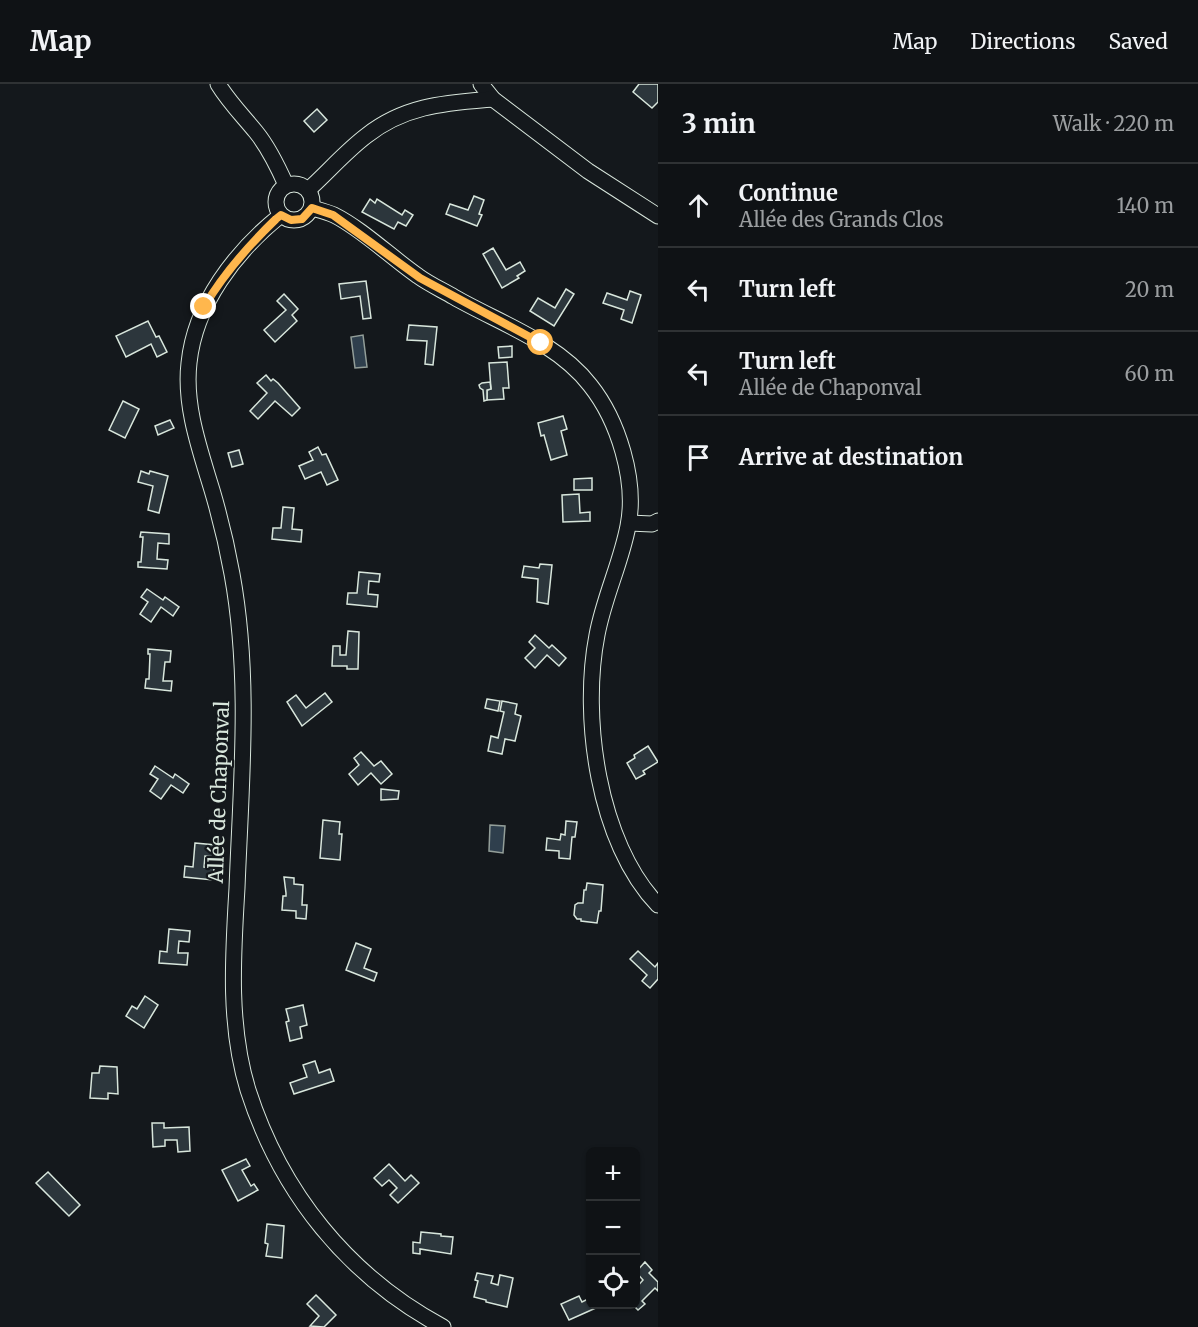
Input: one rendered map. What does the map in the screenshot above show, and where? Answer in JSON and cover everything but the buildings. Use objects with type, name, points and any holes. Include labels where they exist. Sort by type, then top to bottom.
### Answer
[{"type":"street","points":[[218,84],[228,100],[257,133],[274,159],[286,185]]},
{"type":"street","points":[[481,84],[494,99],[588,171],[658,216]]},
{"type":"street","points":[[308,190],[367,134],[400,116],[426,106],[494,99]]},
{"type":"street","points":[[298,184],[308,190],[313,200],[312,208],[307,216],[296,221],[291,220],[277,210],[278,193],[286,185],[298,184]]},
{"type":"street","points":[[312,208],[333,215],[420,278],[541,343],[567,361],[590,384],[609,412],[628,472],[629,523],[602,611],[590,692],[591,719],[606,804],[620,848],[635,876],[658,905]]},
{"type":"street","name":"Allée de Chaponval","points":[[281,215],[242,253],[214,289],[196,326],[189,364],[190,404],[232,574],[241,636],[244,727],[232,976],[241,1063],[258,1118],[279,1165],[296,1193],[327,1235],[344,1254],[387,1291],[443,1327]]},
{"type":"street","points":[[629,523],[652,524],[658,521]]},
{"type":"water","points":[[363,335],[367,367],[355,368],[351,337]]},
{"type":"water","points":[[490,825],[505,826],[503,853],[489,851]]},
{"type":"route","points":[[204,307],[214,289],[242,253],[276,219],[281,215],[296,221],[307,216],[312,208],[333,215],[420,278],[541,343]]}]
